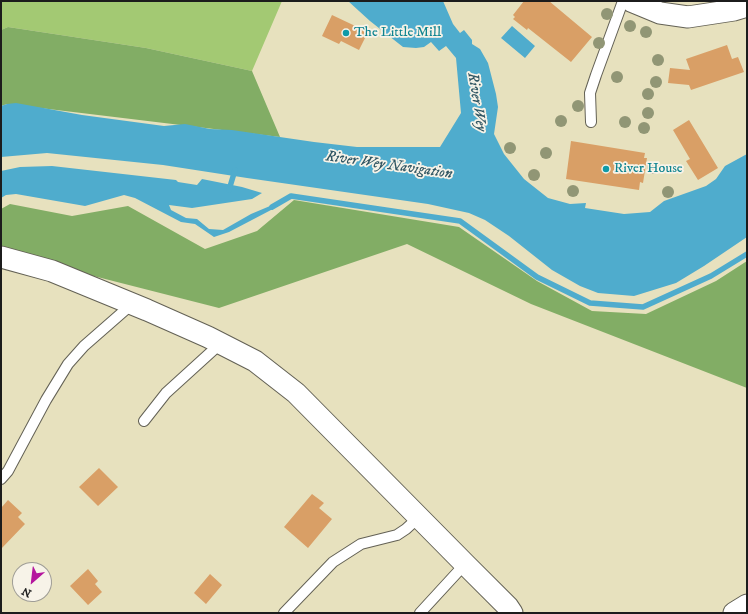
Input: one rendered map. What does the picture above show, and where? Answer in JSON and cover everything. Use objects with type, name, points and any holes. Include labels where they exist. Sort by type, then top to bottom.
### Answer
[{"type":"street","points":[[631,1],[660,13],[688,17],[734,10],[747,6]]},
{"type":"street","points":[[1,257],[52,271],[221,343],[255,361],[296,393],[508,607],[512,613]]},
{"type":"street","points":[[734,613],[747,605]]},
{"type":"lane","points":[[591,122],[590,93],[623,1]]},
{"type":"lane","points":[[1,479],[8,471],[46,400],[68,364],[84,346],[132,304]]},
{"type":"lane","points":[[144,421],[166,393],[221,343]]},
{"type":"lane","points":[[284,613],[332,562],[361,544],[397,535],[419,517]]},
{"type":"lane","points":[[420,613],[465,564]]},
{"type":"green space","points":[[1,1],[282,1],[252,71],[146,48],[8,27],[1,30]]},
{"type":"green space","points":[[8,27],[146,48],[252,71],[280,137],[7,104],[1,106],[1,30]]},
{"type":"green space","points":[[294,200],[459,227],[537,281],[592,311],[646,314],[716,281],[747,261],[747,388],[531,304],[407,244],[219,308],[70,270],[1,247],[1,209],[10,204],[72,216],[128,206],[205,249],[257,231]]},
{"type":"water","points":[[348,1],[443,1],[453,24],[460,33],[464,30],[472,40],[472,44],[480,49],[488,63],[498,107],[494,134],[504,154],[524,179],[548,198],[570,204],[586,203],[585,208],[624,214],[650,212],[664,201],[706,186],[716,179],[725,166],[747,154],[747,237],[676,283],[634,296],[598,293],[580,286],[552,270],[509,236],[485,220],[469,213],[428,204],[163,165],[47,153],[1,157],[1,106],[16,103],[82,115],[164,126],[185,124],[210,129],[232,130],[357,147],[440,147],[461,113],[456,58],[446,46],[439,51],[431,42],[424,47],[403,47],[370,21]]},
{"type":"water","points":[[512,26],[535,46],[525,58],[501,38]]},
{"type":"water","points":[[52,166],[176,180],[178,182],[197,185],[202,179],[242,187],[262,193],[252,199],[192,208],[169,205],[171,210],[186,218],[197,219],[209,229],[223,230],[251,214],[270,206],[272,207],[271,210],[229,232],[214,237],[195,224],[181,222],[135,198],[124,195],[85,206],[16,194],[6,195],[1,198],[1,171],[20,167]]},
{"type":"building","points":[[524,1],[549,1],[592,37],[571,62],[528,28],[527,30],[513,19],[515,17],[513,15]]},
{"type":"building","name":"The Little Mill","points":[[332,15],[368,32],[359,50],[341,41],[339,44],[322,36]]},
{"type":"building","points":[[727,45],[732,59],[738,57],[744,72],[691,90],[689,85],[668,83],[670,68],[690,70],[686,59]]},
{"type":"building","points":[[689,120],[718,168],[698,180],[686,161],[690,159],[673,130]]},
{"type":"building","name":"River House","points":[[571,141],[645,153],[644,158],[647,158],[643,183],[640,182],[639,190],[566,179]]},
{"type":"building","points":[[99,468],[118,487],[98,506],[79,487]]},
{"type":"building","points":[[312,494],[324,503],[319,508],[332,519],[308,548],[284,527]]},
{"type":"building","points":[[8,500],[22,513],[18,517],[25,524],[1,549],[1,508]]},
{"type":"building","points":[[88,569],[98,581],[95,584],[102,592],[88,605],[70,586]]},
{"type":"building","points":[[210,574],[222,585],[206,604],[194,593]]},
{"type":"waterway","points":[[229,190],[235,170]]},
{"type":"waterway","points":[[272,207],[291,196],[460,221],[537,277],[590,303],[643,307],[711,276],[747,254]]},
{"type":"place","name":"The Little Mill","points":[[346,33]]},
{"type":"place","name":"River House","points":[[606,169]]},
{"type":"water label","name":"River Wey","points":[[476,102]]},
{"type":"water label","name":"River Wey Navigation","points":[[389,166]]}]
